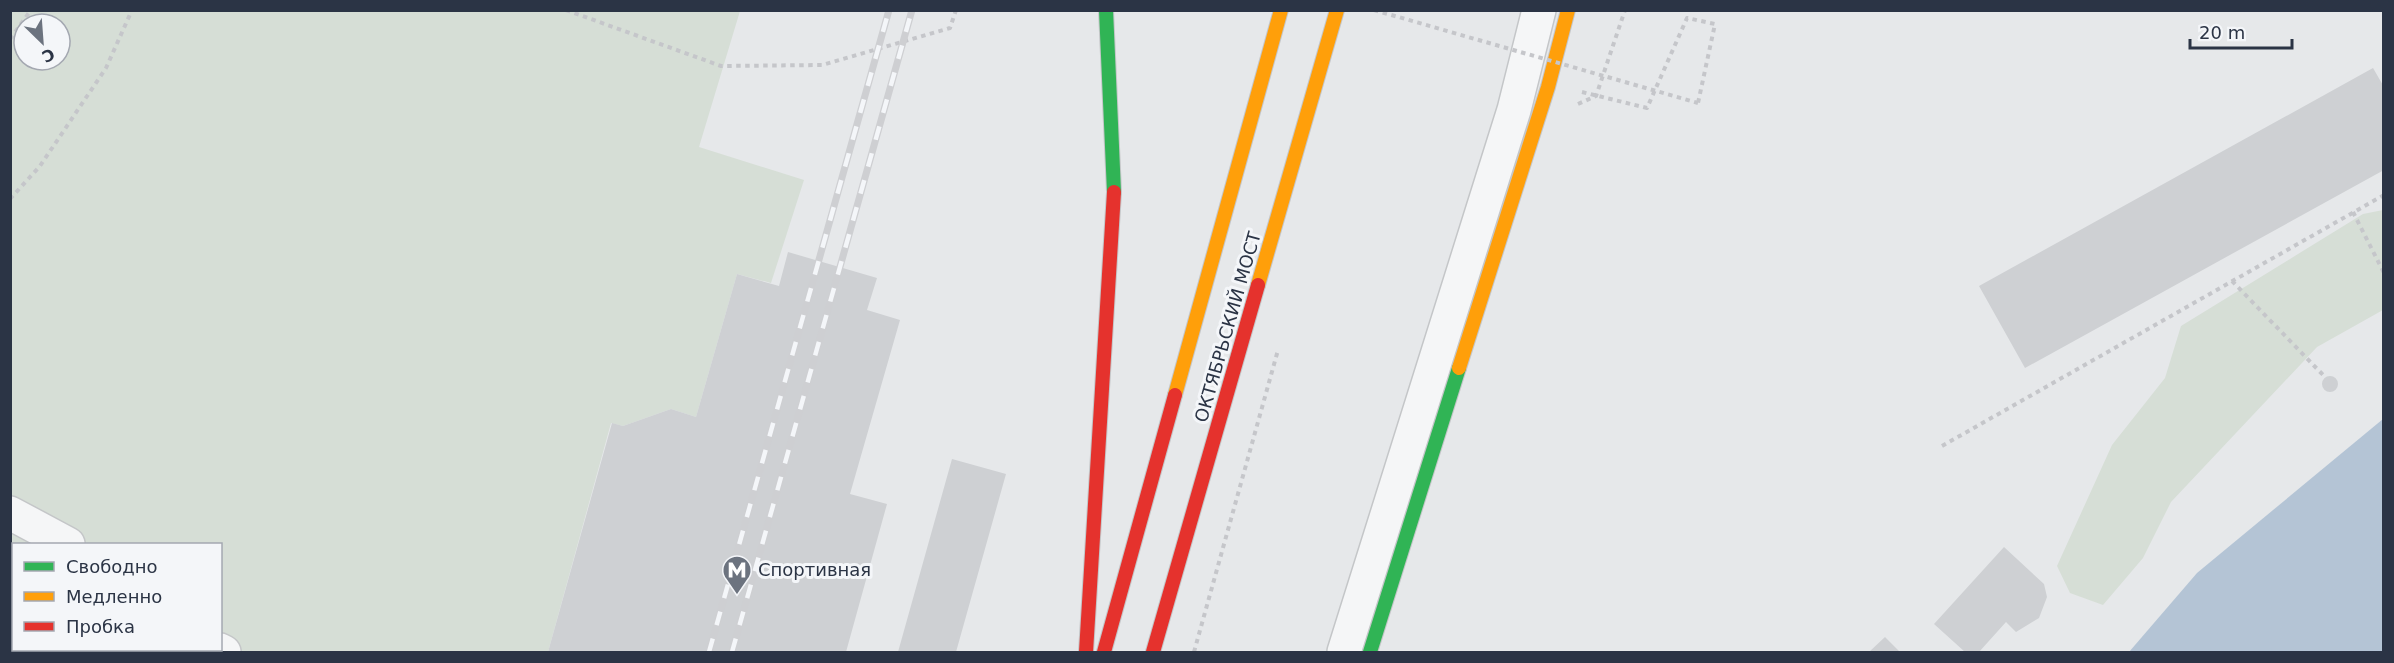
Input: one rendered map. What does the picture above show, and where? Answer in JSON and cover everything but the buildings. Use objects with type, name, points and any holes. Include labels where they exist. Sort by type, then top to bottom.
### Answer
[{"type":"main road","points":[[1086,652],[1116,205],[1106,10]]},
{"type":"main road","name":"ОКТЯБРЬСКИЙ МОСТ","points":[[1104,652],[1281,10]]},
{"type":"main road","name":"ОКТЯБРЬСКИЙ МОСТ","points":[[1153,652],[1337,10]]},
{"type":"main road","points":[[1370,652],[1548,87],[1568,10]]},
{"type":"street","points":[[1344,652],[1514,110],[1539,10]]},
{"type":"street","points":[[10,513],[66,543]]},
{"type":"path","points":[[10,39],[31,10]]},
{"type":"path","points":[[10,199],[40,166],[106,68],[132,10]]},
{"type":"path","points":[[566,10],[721,66],[822,64],[950,27],[956,10]]},
{"type":"path","points":[[1374,10],[1698,103],[1715,24],[1687,18],[1647,108],[1548,87]]},
{"type":"path","points":[[1574,105],[1596,96],[1625,10]]},
{"type":"path","points":[[1942,446],[2384,195]]},
{"type":"path","points":[[2352,212],[2384,273]]},
{"type":"path","points":[[2232,281],[2325,377]]},
{"type":"shaded area","points":[[10,11],[740,11],[699,147],[804,180],[771,283],[737,274],[696,417],[671,409],[623,426],[611,423],[548,652],[11,652]]},
{"type":"shaded area","points":[[2383,210],[2383,310],[2317,347],[2171,502],[2143,558],[2103,605],[2070,593],[2057,566],[2112,445],[2165,378],[2181,326],[2363,214]]},
{"type":"water","points":[[2383,419],[2383,652],[2129,652],[2197,573]]},
{"type":"railway","points":[[709,652],[889,10]]},
{"type":"railway","points":[[732,652],[912,10]]},
{"type":"traffic: fast","points":[[1106,10],[1114,192]]},
{"type":"traffic: fast","points":[[1370,652],[1459,368]]},
{"type":"traffic: slow","points":[[1175,395],[1281,10]]},
{"type":"traffic: slow","points":[[1258,285],[1337,10]]},
{"type":"traffic: slow","points":[[1459,368],[1548,87],[1568,10]]},
{"type":"traffic: jam","points":[[1086,652],[1114,192]]},
{"type":"traffic: jam","points":[[1153,652],[1258,285]]},
{"type":"traffic: jam","points":[[1104,652],[1175,395]]},
{"type":"place","name":"Спортивная","points":[[737,596]]}]
